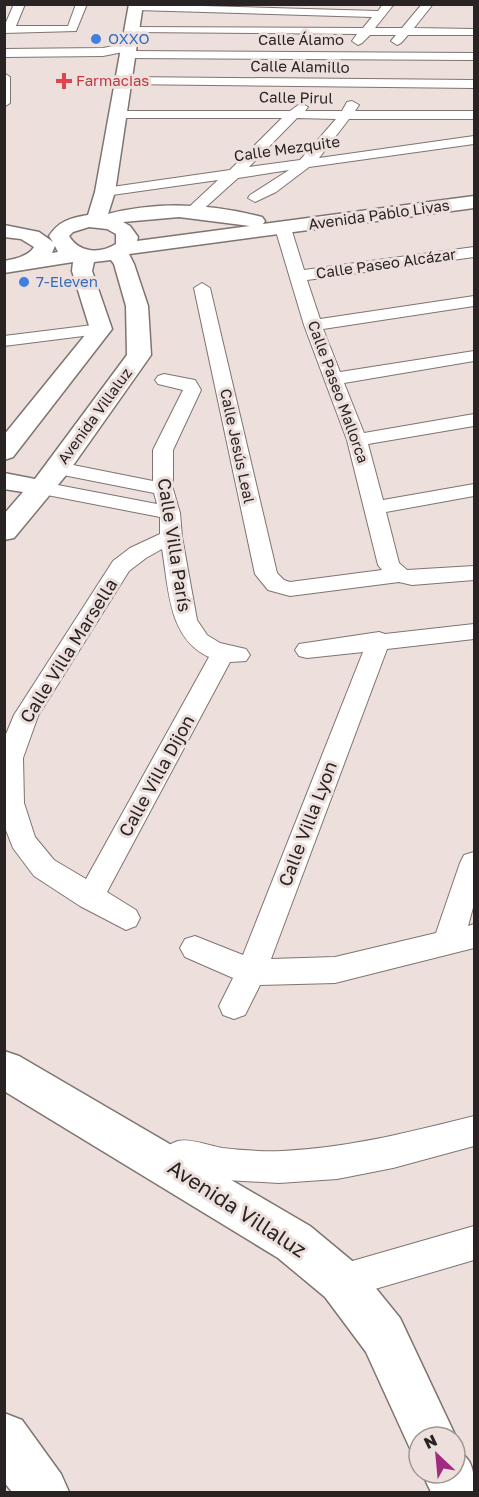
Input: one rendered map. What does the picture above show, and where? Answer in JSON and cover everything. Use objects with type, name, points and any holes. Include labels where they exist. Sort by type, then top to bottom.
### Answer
[{"type":"street","points":[[20,4],[7,30],[72,29],[82,4]]},
{"type":"street","points":[[194,211],[294,114],[389,4]]},
{"type":"street","points":[[255,198],[290,178],[309,162],[385,57],[428,4]]},
{"type":"street","points":[[4,452],[96,335],[83,261],[68,251],[59,236],[65,228],[92,222],[105,192],[136,6],[379,14]]},
{"type":"street","points":[[132,29],[474,32]]},
{"type":"street","name":"Calle Álamo","points":[[4,55],[474,57]]},
{"type":"street","points":[[4,77],[4,103]]},
{"type":"street","name":"Calle Alamillo","points":[[125,81],[474,84]]},
{"type":"street","name":"Calle Pirul","points":[[118,114],[474,115]]},
{"type":"street","name":"Calle Mezquite","points":[[105,192],[474,140]]},
{"type":"street","points":[[236,172],[255,198],[262,222]]},
{"type":"street","name":"Avenida Pablo Livas","points":[[83,261],[88,265],[97,263],[171,241],[474,202]]},
{"type":"street","points":[[145,211],[129,222],[135,231],[152,238],[171,241]]},
{"type":"street","name":"Avenida Pablo Livas","points":[[4,231],[92,222],[145,211],[194,211],[262,222],[283,228]]},
{"type":"street","name":"Avenida Villaluz","points":[[4,532],[58,468],[139,355],[137,306],[121,255],[127,242],[121,228],[92,222]]},
{"type":"street","name":"Calle Paseo Mallorca","points":[[283,228],[313,325],[357,440],[389,565],[399,575]]},
{"type":"street","points":[[4,231],[31,235],[45,246],[43,252],[34,260],[12,266]]},
{"type":"street","name":"Calle Paseo Alcázar","points":[[298,276],[474,252]]},
{"type":"street","points":[[12,266],[83,261]]},
{"type":"street","name":"Calle Jesús Leal","points":[[202,288],[266,574],[277,587],[290,589],[399,575]]},
{"type":"street","points":[[313,325],[474,301]]},
{"type":"street","points":[[4,342],[138,330]]},
{"type":"street","points":[[4,356],[96,335]]},
{"type":"street","points":[[333,379],[474,356]]},
{"type":"street","name":"Calle Villa París","points":[[164,380],[188,384],[192,390],[163,450],[163,489],[186,621],[199,640],[230,655]]},
{"type":"street","points":[[357,440],[474,420]]},
{"type":"street","points":[[4,457],[163,489]]},
{"type":"street","points":[[4,481],[42,488],[170,525]]},
{"type":"street","points":[[376,507],[474,490]]},
{"type":"street","name":"Calle Villa Marsella","points":[[126,918],[44,868],[22,841],[11,803],[10,758],[26,715],[121,566],[170,525]]},
{"type":"street","points":[[399,575],[412,578],[474,573]]},
{"type":"street","points":[[307,650],[379,640],[474,632]]},
{"type":"street","name":"Calle Villa Lyon","points":[[234,1006],[251,972],[379,640]]},
{"type":"street","name":"Calle Villa Dijon","points":[[90,898],[230,655]]},
{"type":"street","points":[[195,948],[251,972],[334,970],[461,939],[474,863]]},
{"type":"street","name":"Avenida Villaluz","points":[[4,1069],[182,1161],[294,1242],[341,1281],[383,1335],[425,1425]]},
{"type":"street","points":[[182,1161],[279,1167],[337,1162],[393,1152],[474,1131]]},
{"type":"street","points":[[341,1281],[474,1243]]},
{"type":"street","points":[[4,1438],[43,1492]]},
{"type":"place","name":"OXXO","points":[[96,39]]},
{"type":"place","name":"Farmacias","points":[[64,81]]},
{"type":"place","name":"7-Eleven","points":[[24,282]]}]
